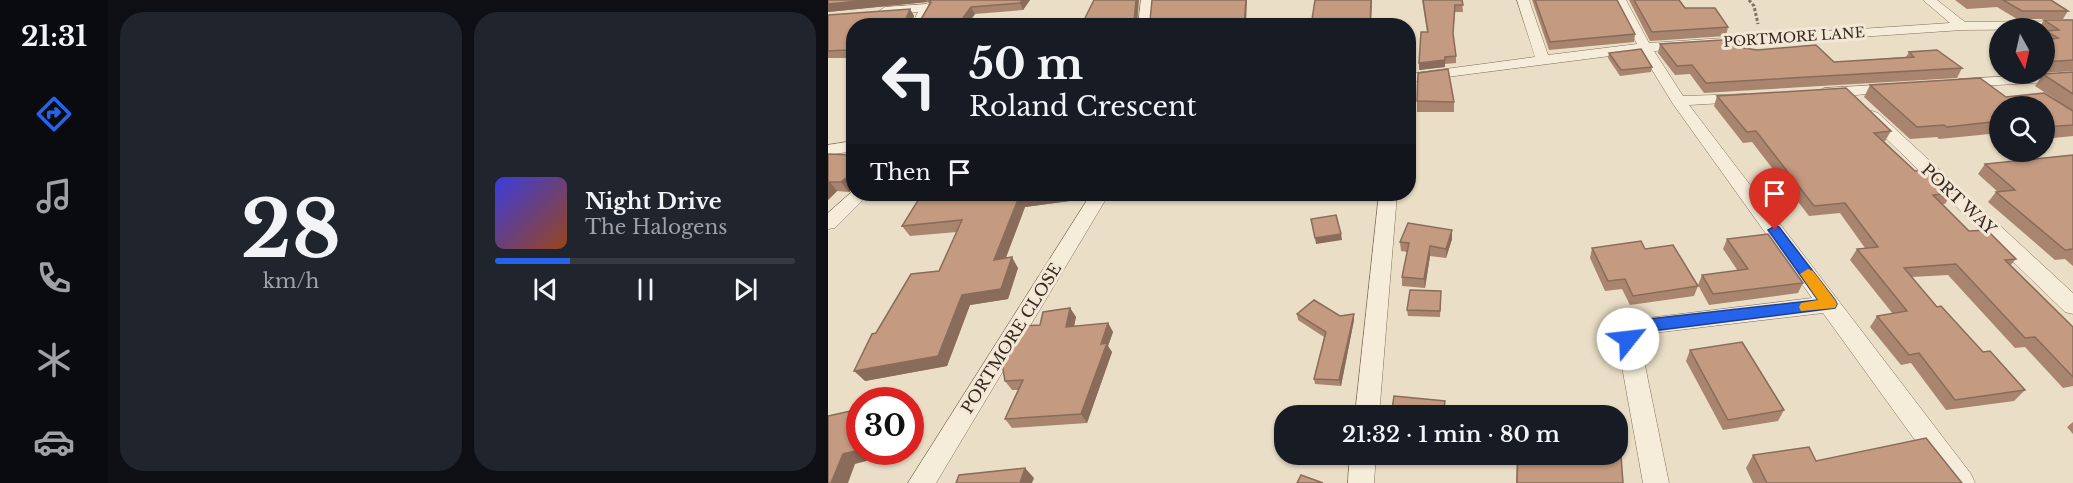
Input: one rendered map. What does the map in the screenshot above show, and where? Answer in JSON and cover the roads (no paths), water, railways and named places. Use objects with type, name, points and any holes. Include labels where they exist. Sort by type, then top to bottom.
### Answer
[{"type":"street","points":[[1145,18],[1147,0]]},
{"type":"street","points":[[1523,0],[1543,60]]},
{"type":"street","points":[[1620,0],[1678,101],[1962,483]]},
{"type":"street","points":[[1929,0],[1962,26]]},
{"type":"street","points":[[872,12],[927,8],[921,18]]},
{"type":"street","name":"PORTMORE LANE","points":[[1416,77],[1645,47],[1962,26],[2073,25]]},
{"type":"street","points":[[2055,77],[2073,76]]},
{"type":"street","points":[[1941,84],[1989,81]]},
{"type":"street","points":[[2019,84],[2037,96]]},
{"type":"street","points":[[1810,93],[1905,87]]},
{"type":"street","name":"PORT WAY","points":[[1846,91],[2073,306]]},
{"type":"street","points":[[1678,101],[1762,96]]},
{"type":"street","points":[[828,150],[846,147]]},
{"type":"street","points":[[828,223],[852,201]]},
{"type":"street","name":"PORTMORE CLOSE","points":[[921,483],[1096,201]]},
{"type":"street","points":[[1368,405],[1387,201]]},
{"type":"street","points":[[1656,483],[1628,339],[1640,326],[1830,304]]},
{"type":"street","points":[[1361,483],[1362,465]]}]
